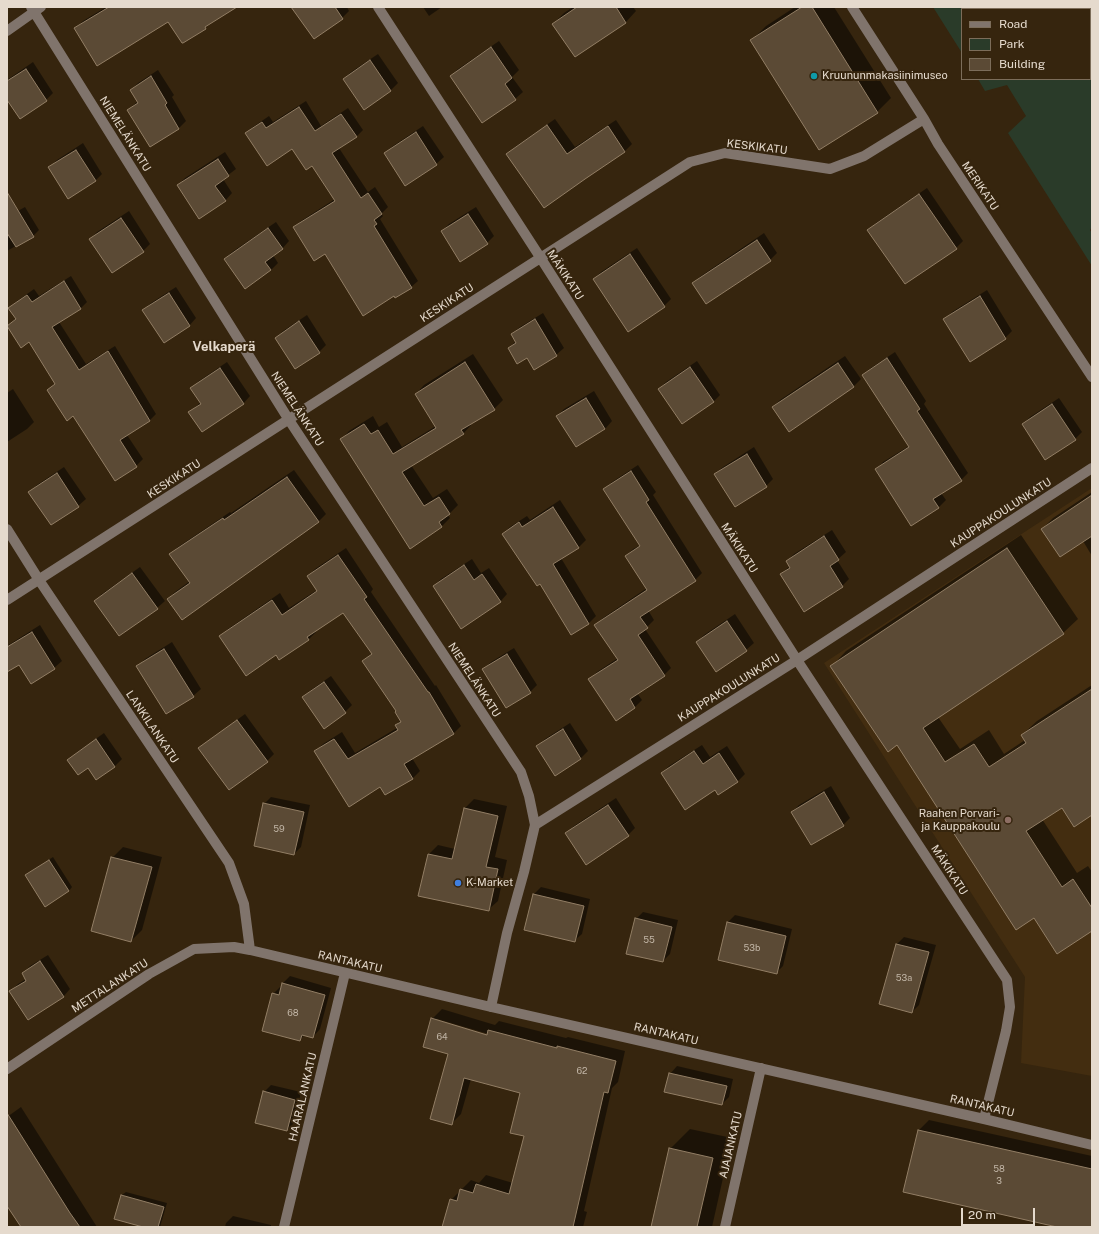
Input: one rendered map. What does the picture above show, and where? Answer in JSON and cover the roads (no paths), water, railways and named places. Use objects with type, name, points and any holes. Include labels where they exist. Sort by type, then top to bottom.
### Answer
[{"type":"street","name":"MÄKIKATU","points":[[378,7],[797,660],[1007,980],[1010,1007],[1006,1031],[984,1119]]},
{"type":"street","name":"MERIKATU","points":[[852,7],[924,119],[938,144],[1092,377]]},
{"type":"street","points":[[7,31],[36,9]]},
{"type":"street","name":"NIEMELÄNKATU","points":[[36,9],[289,420],[521,772],[535,825]]},
{"type":"street","name":"KESKIKATU","points":[[7,600],[690,162],[725,154],[830,169],[864,156],[924,119]]},
{"type":"street","name":"KAUPPAKOULUNKATU","points":[[535,825],[797,660],[1092,468]]},
{"type":"street","name":"LANKILANKATU","points":[[7,529],[39,580],[230,863],[244,904],[250,950]]},
{"type":"street","points":[[491,1007],[507,933],[535,825]]},
{"type":"street","name":"RANTAKATU","points":[[234,947],[1092,1144]]},
{"type":"street","name":"METTALANKATU","points":[[7,1069],[149,974],[194,949],[234,947]]},
{"type":"street","name":"HAARALANKATU","points":[[284,1227],[345,973]]},
{"type":"street","name":"AJAJANKATU","points":[[725,1227],[761,1068]]},
{"type":"place","name":"Kruununmakasiinimuseo","points":[[814,76]]},
{"type":"place","name":"Raahen Porvari- ja Kauppakoulu","points":[[1008,820]]},
{"type":"place","name":"K-Market","points":[[458,883]]},
{"type":"district","name":"Velkaperä","points":[[224,347]]}]
